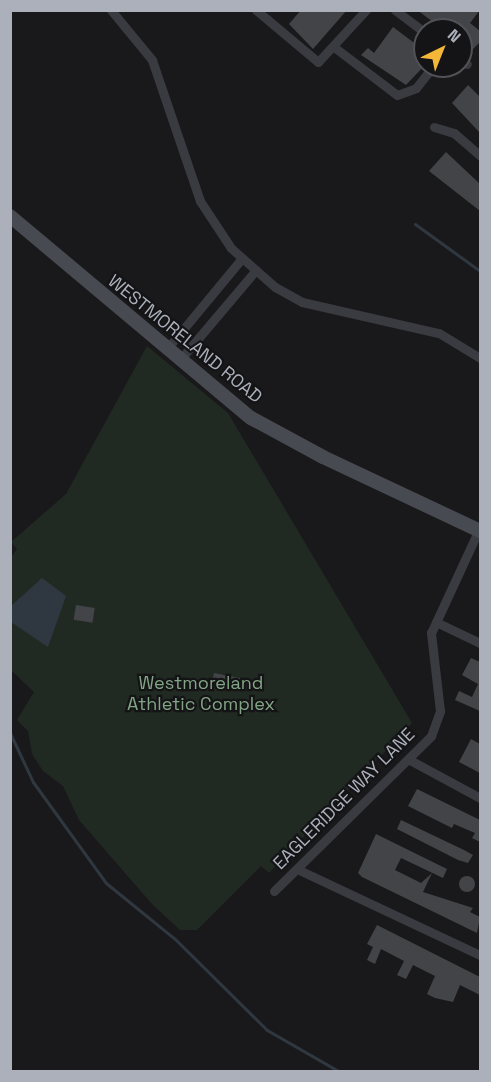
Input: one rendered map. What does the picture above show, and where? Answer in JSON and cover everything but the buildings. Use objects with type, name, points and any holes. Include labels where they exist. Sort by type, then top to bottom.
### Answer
[{"type":"street","points":[[111,10],[147,51],[205,211],[242,258],[302,302],[439,333],[480,358]]},
{"type":"street","points":[[256,10],[318,62],[366,10]]},
{"type":"street","points":[[395,10],[413,24]]},
{"type":"street","points":[[334,47],[397,95],[417,88],[424,78]]},
{"type":"street","points":[[434,128],[454,133],[480,156]]},
{"type":"street","name":"WESTMORELAND ROAD","points":[[10,216],[236,407],[283,437],[480,529]]},
{"type":"street","points":[[166,350],[242,258]]},
{"type":"street","points":[[179,361],[256,270]]},
{"type":"street","name":"EAGLERIDGE WAY LANE","points":[[274,891],[431,736],[439,719],[429,642],[436,622],[480,529]]},
{"type":"street","points":[[436,622],[480,643]]},
{"type":"street","points":[[408,759],[480,798]]},
{"type":"street","points":[[297,868],[480,955]]},
{"type":"green space","name":"Westmoreland Athletic Complex","points":[[147,346],[228,413],[412,723],[269,873],[261,866],[197,930],[180,930],[152,904],[79,820],[63,786],[43,771],[32,754],[28,731],[17,720],[34,692],[11,670],[11,557],[17,549],[11,542],[66,494]]},
{"type":"shaded area","points":[[42,578],[66,596],[48,647],[11,622],[11,606]]},
{"type":"waterway","points":[[415,224],[480,271]]},
{"type":"waterway","points":[[10,733],[33,782],[106,883],[175,939],[267,1030],[340,1072]]}]
